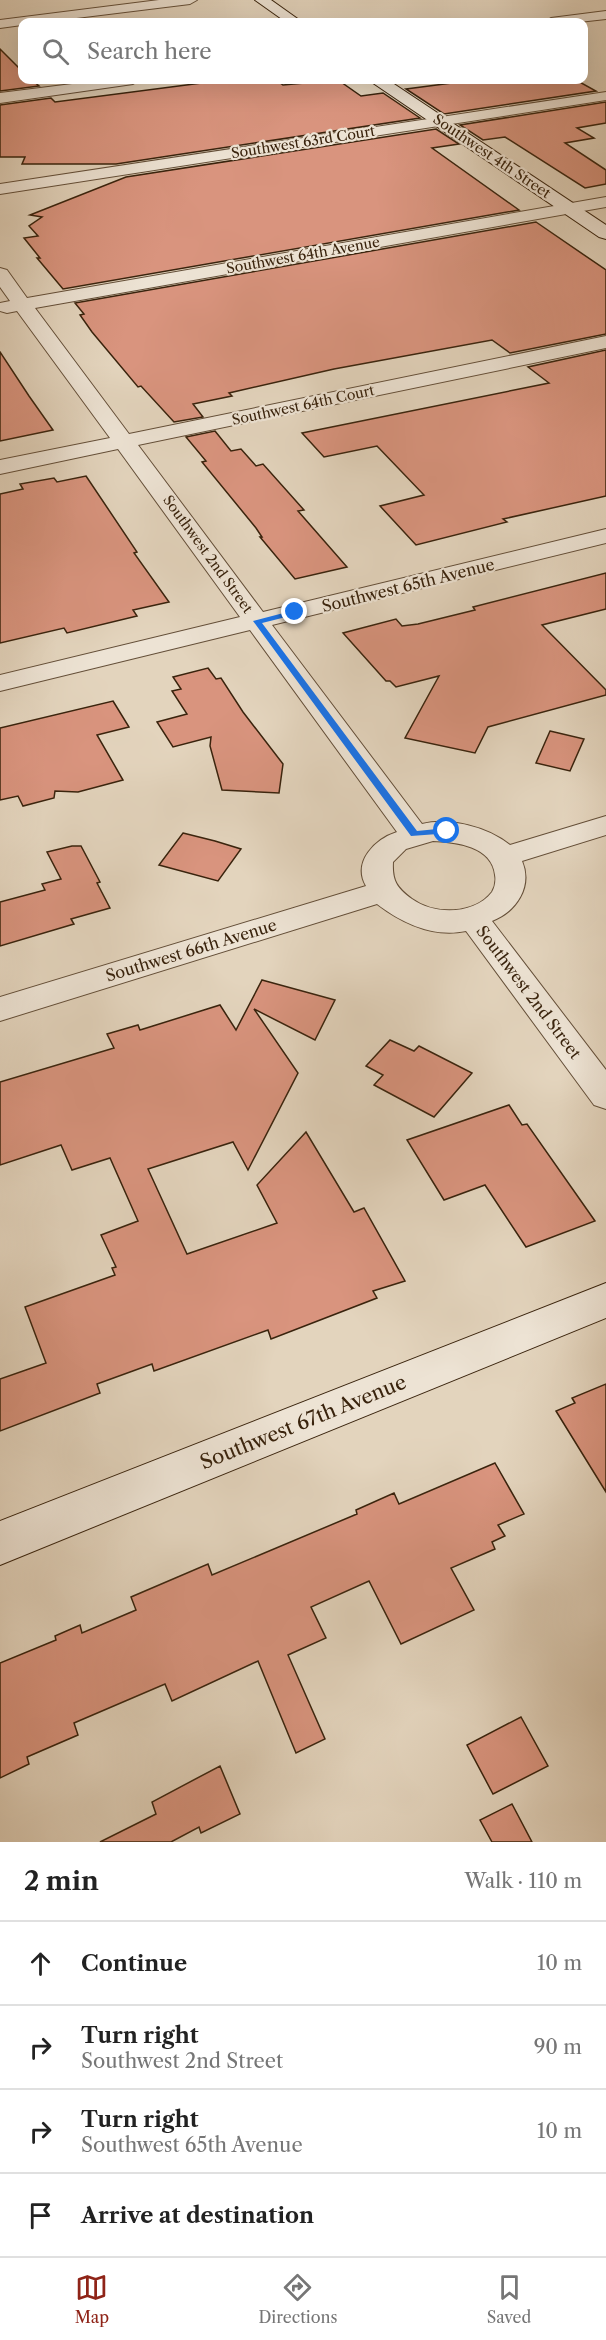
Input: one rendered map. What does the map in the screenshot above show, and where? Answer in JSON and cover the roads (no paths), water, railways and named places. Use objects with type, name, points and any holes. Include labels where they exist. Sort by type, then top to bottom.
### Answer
[{"type":"street","points":[[48,18],[190,0]]},
{"type":"street","points":[[262,0],[289,18]]},
{"type":"street","points":[[582,18],[606,15]]},
{"type":"street","points":[[0,24],[18,22]]},
{"type":"street","points":[[0,98],[103,84]]},
{"type":"street","name":"Southwest 4th Street","points":[[384,84],[606,233]]},
{"type":"street","name":"Southwest 63rd Court","points":[[0,189],[606,96]]},
{"type":"street","name":"Southwest 64th Avenue","points":[[11,306],[606,202]]},
{"type":"street","name":"Southwest 2nd Street","points":[[0,274],[11,306],[125,441],[414,834]]},
{"type":"street","name":"Southwest 64th Court","points":[[0,467],[606,342]]},
{"type":"street","name":"Southwest 65th Avenue","points":[[0,683],[606,536]]},
{"type":"street","points":[[503,857],[606,825]]},
{"type":"street","points":[[431,831],[464,834],[493,847],[503,857],[509,866],[511,877],[505,897],[487,913],[472,918],[456,921],[421,918],[393,903],[381,892],[377,882],[376,870],[379,858],[388,848],[414,834],[431,831]]},
{"type":"street","name":"Southwest 66th Avenue","points":[[0,1009],[381,892]]},
{"type":"street","name":"Southwest 2nd Street","points":[[472,918],[606,1096]]},
{"type":"street","name":"Southwest 67th Avenue","points":[[0,1543],[606,1300]]}]
